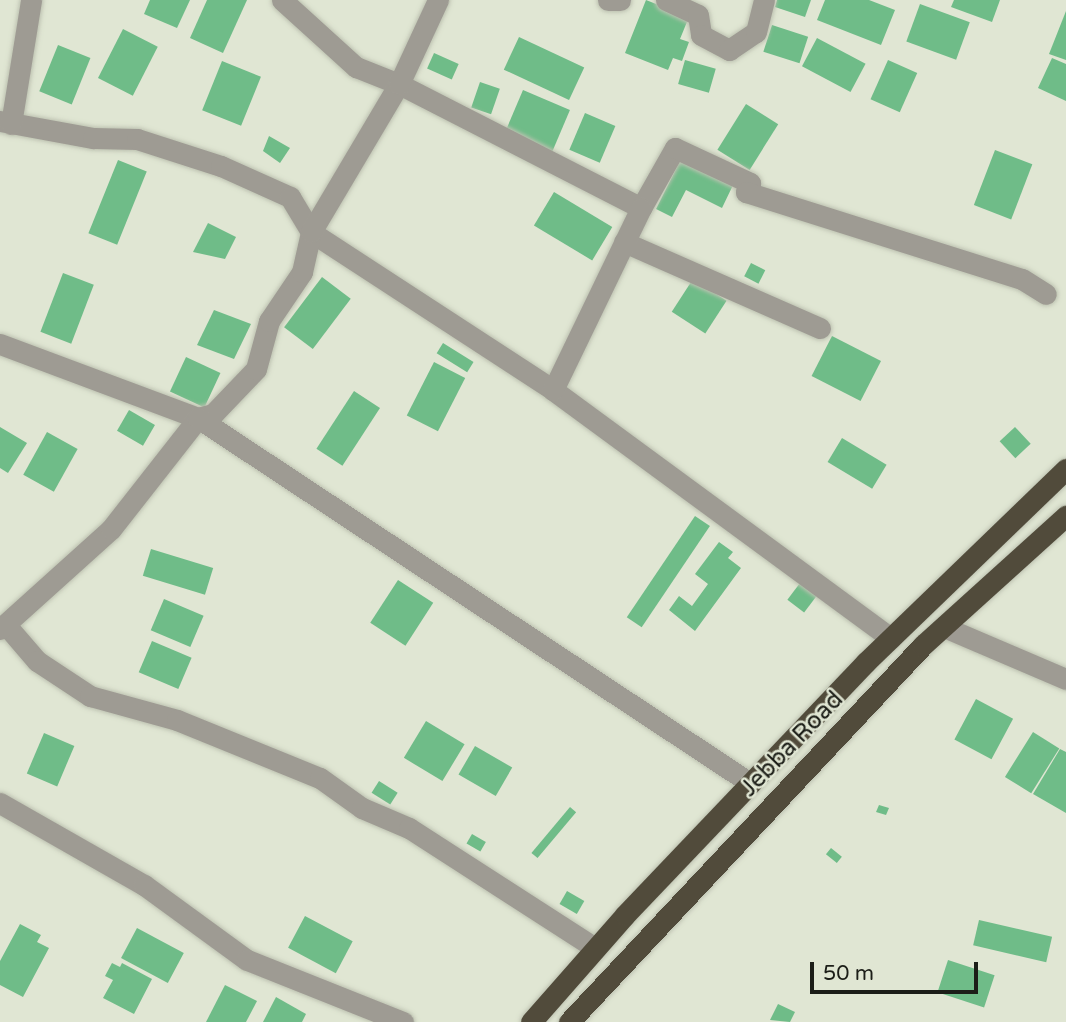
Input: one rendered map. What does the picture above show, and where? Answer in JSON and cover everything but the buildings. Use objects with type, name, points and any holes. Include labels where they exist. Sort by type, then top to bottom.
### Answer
[{"type":"highway","points":[[531,1022],[595,948],[750,783],[891,638],[1066,469]]},
{"type":"highway","name":"Jebba Road","points":[[569,1022],[774,799],[944,628],[1066,516]]},
{"type":"street","points":[[31,0],[5,123],[93,138],[137,139],[221,166],[290,197],[311,232],[553,390],[891,638]]},
{"type":"street","points":[[282,0],[356,67],[399,84],[640,208]]},
{"type":"street","points":[[438,0],[399,84],[311,232],[302,272],[269,321],[256,369],[213,414],[198,418],[111,529],[3,627],[37,661],[90,696],[177,720],[320,778],[362,808],[409,828],[595,948]]},
{"type":"street","points":[[608,0],[620,0]]},
{"type":"street","points":[[666,0],[698,15],[701,35],[729,50],[755,32],[764,0]]},
{"type":"street","points":[[553,390],[640,208],[675,148],[750,183],[746,192],[1023,279],[1046,294]]},
{"type":"street","points":[[624,242],[820,328]]},
{"type":"street","points":[[0,344],[198,418],[750,783]]},
{"type":"street","points":[[944,628],[1066,680]]},
{"type":"street","points":[[0,803],[144,885],[247,960],[403,1022]]}]
